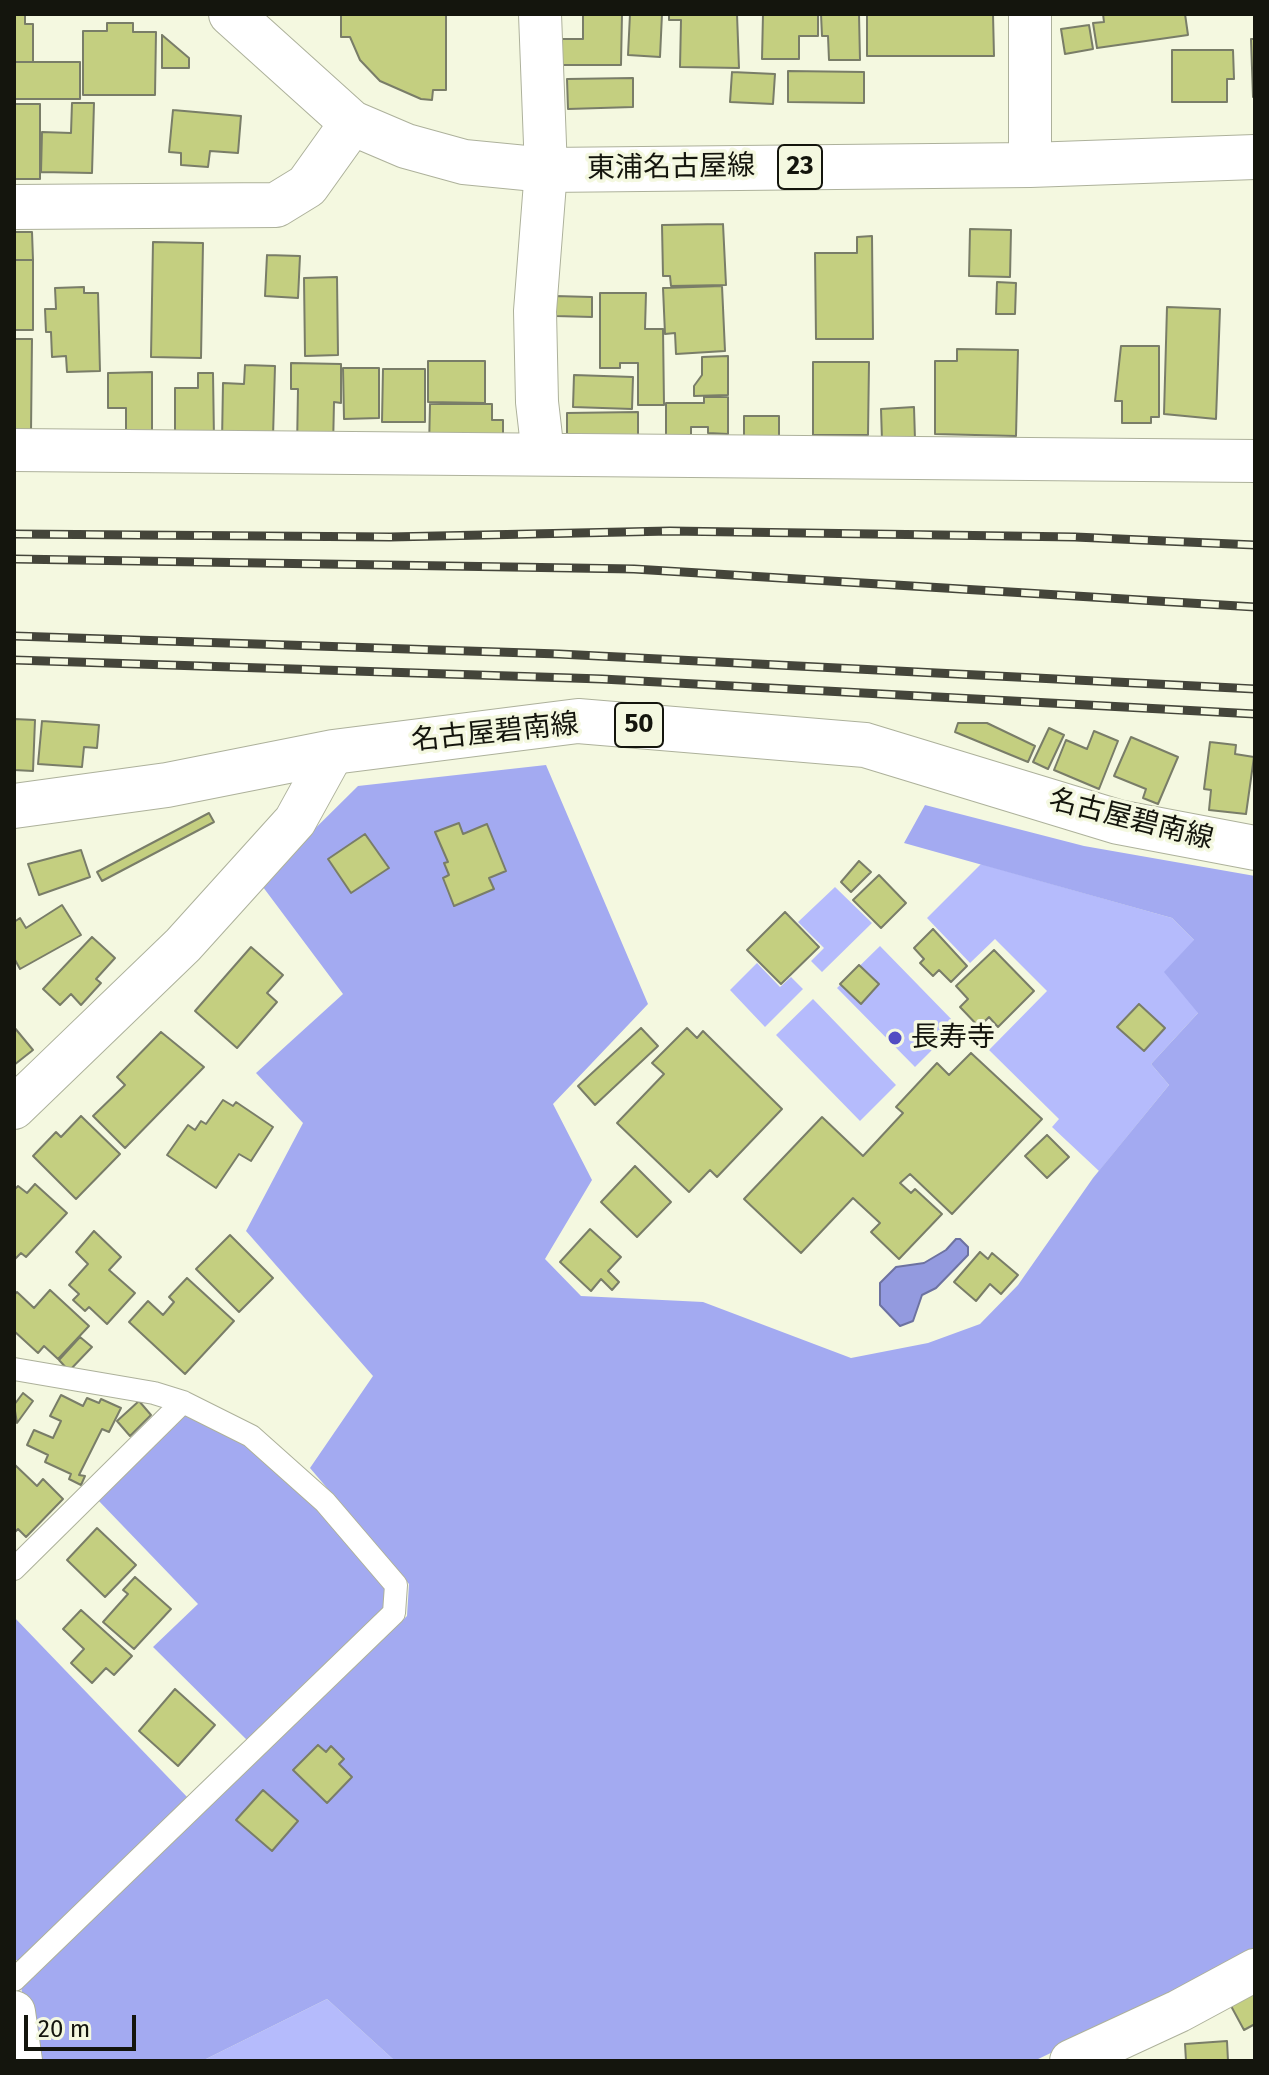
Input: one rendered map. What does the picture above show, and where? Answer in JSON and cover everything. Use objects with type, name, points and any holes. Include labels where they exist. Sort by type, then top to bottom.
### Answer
[{"type":"main road","name":"東浦名古屋線","points":[[231,14],[352,123],[406,146],[464,162],[546,170],[1030,165],[1255,157]]},
{"type":"main road","points":[[14,207],[276,205],[307,186],[352,123]]},
{"type":"main road","name":"名古屋碧南線","points":[[14,806],[167,785],[333,752],[578,721],[865,745],[1118,822],[1255,848]]},
{"type":"street","points":[[540,14],[546,170],[535,311],[543,454]]},
{"type":"street","points":[[1030,14],[1030,165]]},
{"type":"street","points":[[14,450],[1255,461]]},
{"type":"street","points":[[14,1108],[183,945],[295,821],[333,752]]},
{"type":"street","points":[[1071,2061],[1179,2011],[1255,1970]]},
{"type":"lane","points":[[14,1369],[154,1393],[183,1402],[251,1436],[325,1502],[396,1585],[394,1613],[14,1980]]},
{"type":"lane","points":[[14,1569],[183,1402]]},
{"type":"shaded area","points":[[546,765],[648,1004],[553,1104],[592,1180],[545,1259],[581,1296],[703,1302],[851,1358],[928,1343],[980,1324],[1018,1285],[1093,1178],[1169,1085],[1151,1064],[1198,1013],[1164,972],[1194,940],[1172,918],[904,843],[925,805],[1084,846],[1255,876],[1255,1955],[1034,2061],[395,2061],[327,1999],[202,2061],[36,2061],[21,1987],[407,1616],[409,1584],[310,1468],[373,1376],[246,1231],[303,1123],[256,1073],[343,994],[260,883],[358,786]]},
{"type":"shaded area","points":[[981,864],[1172,918],[1194,940],[1198,1013],[1151,1064],[1169,1085],[1099,1171],[1052,1127],[1059,1119],[989,1050],[1047,991],[995,939],[970,963],[927,918]]},
{"type":"shaded area","points":[[835,887],[872,923],[822,972],[811,961],[824,948],[798,922]]},
{"type":"shaded area","points":[[880,946],[957,1025],[915,1067],[837,988]]},
{"type":"shaded area","points":[[757,963],[780,987],[791,977],[803,989],[765,1027],[730,990]]},
{"type":"shaded area","points":[[813,999],[896,1085],[860,1121],[776,1035]]},
{"type":"shaded area","points":[[956,1239],[968,1247],[968,1255],[936,1288],[922,1295],[913,1321],[900,1326],[880,1305],[880,1283],[896,1267],[924,1263],[946,1250]]},
{"type":"shaded area","points":[[188,1412],[232,1433],[318,1509],[386,1589],[385,1608],[249,1742],[153,1647],[198,1604],[97,1499]]},
{"type":"shaded area","points":[[14,1617],[189,1799],[25,1961],[14,1960]]},
{"type":"shaded area","points":[[327,1999],[395,2061],[202,2061]]},
{"type":"building","points":[[14,14],[25,14],[25,24],[33,24],[33,62],[14,62]]},
{"type":"building","points":[[341,14],[446,14],[446,90],[433,90],[432,100],[421,99],[380,81],[360,60],[350,37],[341,37]]},
{"type":"building","points":[[583,14],[622,14],[621,65],[553,65],[553,39],[583,39]]},
{"type":"building","points":[[630,14],[662,14],[660,57],[628,55]]},
{"type":"building","points":[[669,14],[737,14],[739,68],[680,67],[681,20],[669,20]]},
{"type":"building","points":[[763,14],[818,14],[818,36],[799,36],[799,59],[762,59]]},
{"type":"building","points":[[821,14],[859,14],[860,60],[829,60],[828,36],[822,36]]},
{"type":"building","points":[[867,14],[993,14],[994,56],[867,56]]},
{"type":"building","points":[[1103,14],[1185,14],[1188,35],[1097,48],[1093,23],[1104,22]]},
{"type":"building","points":[[107,23],[133,23],[133,32],[156,32],[155,95],[83,95],[83,31],[107,31]]},
{"type":"building","points":[[1089,25],[1093,49],[1065,54],[1061,29]]},
{"type":"building","points":[[162,35],[189,58],[189,68],[162,68]]},
{"type":"building","points":[[1251,39],[1255,39],[1255,97],[1253,97]]},
{"type":"building","points":[[1172,50],[1233,50],[1234,79],[1227,79],[1227,102],[1172,102]]},
{"type":"building","points":[[14,62],[80,62],[80,99],[14,99]]},
{"type":"building","points":[[788,71],[864,72],[864,103],[788,102]]},
{"type":"building","points":[[732,72],[775,74],[773,104],[730,102]]},
{"type":"building","points":[[633,78],[633,107],[568,109],[567,79]]},
{"type":"building","points":[[72,103],[94,103],[92,173],[41,172],[42,132],[71,133]]},
{"type":"building","points":[[14,104],[40,104],[40,179],[14,179]]},
{"type":"building","points":[[173,110],[241,116],[238,153],[210,151],[208,167],[181,165],[181,153],[169,152]]},
{"type":"building","points":[[723,224],[726,285],[671,286],[670,276],[663,276],[662,225]]},
{"type":"building","points":[[970,229],[1011,230],[1010,277],[969,276]]},
{"type":"building","points":[[14,232],[32,232],[33,260],[14,260]]},
{"type":"building","points":[[872,236],[873,339],[816,339],[815,253],[857,253],[857,237]]},
{"type":"building","points":[[153,242],[203,243],[201,358],[151,357]]},
{"type":"building","points":[[267,255],[300,256],[298,298],[265,296]]},
{"type":"building","points":[[14,260],[33,260],[33,330],[14,330]]},
{"type":"building","points":[[337,277],[338,355],[305,356],[304,278]]},
{"type":"building","points":[[997,282],[1016,283],[1015,314],[996,314]]},
{"type":"building","points":[[722,286],[725,351],[676,354],[675,333],[665,334],[663,288]]},
{"type":"building","points":[[84,287],[84,293],[98,293],[100,371],[67,372],[66,356],[52,357],[51,332],[46,332],[45,309],[56,309],[55,288]]},
{"type":"building","points":[[600,293],[646,293],[645,329],[663,329],[664,405],[638,405],[638,363],[620,363],[620,368],[600,368]]},
{"type":"building","points":[[555,296],[592,297],[592,317],[555,316]]},
{"type":"building","points":[[1167,307],[1220,309],[1216,419],[1164,414]]},
{"type":"building","points":[[14,339],[32,339],[31,433],[14,433]]},
{"type":"building","points":[[1121,346],[1159,346],[1159,417],[1151,417],[1151,423],[1122,423],[1122,401],[1115,401]]},
{"type":"building","points":[[957,349],[1018,350],[1016,436],[935,434],[935,361],[957,361]]},
{"type":"building","points":[[728,356],[728,395],[694,396],[694,386],[702,375],[702,357]]},
{"type":"building","points":[[428,361],[485,361],[485,403],[428,402]]},
{"type":"building","points":[[813,362],[869,362],[868,435],[813,435]]},
{"type":"building","points":[[291,363],[341,364],[341,403],[334,402],[333,448],[297,449],[298,389],[291,389]]},
{"type":"building","points":[[245,365],[275,366],[273,437],[222,442],[223,383],[244,384]]},
{"type":"building","points":[[343,368],[379,368],[379,418],[344,419]]},
{"type":"building","points":[[383,369],[425,369],[425,422],[382,422]]},
{"type":"building","points":[[152,372],[152,442],[126,442],[126,408],[108,408],[108,373]]},
{"type":"building","points":[[198,373],[213,373],[214,439],[175,440],[175,388],[198,388]]},
{"type":"building","points":[[574,375],[633,377],[632,409],[573,407]]},
{"type":"building","points":[[704,397],[728,397],[728,434],[708,433],[708,427],[691,427],[691,440],[666,440],[666,403],[704,403]]},
{"type":"building","points":[[430,404],[492,404],[492,420],[503,420],[503,445],[429,447]]},
{"type":"building","points":[[914,407],[915,440],[882,441],[881,409]]},
{"type":"building","points":[[638,412],[638,448],[567,450],[567,413]]},
{"type":"building","points":[[744,416],[779,416],[779,440],[744,440]]},
{"type":"building","points":[[14,719],[35,720],[33,771],[14,770]]},
{"type":"building","points":[[42,721],[99,725],[97,748],[84,747],[82,767],[38,764]]},
{"type":"building","points":[[958,723],[987,723],[1035,746],[1028,762],[955,732]]},
{"type":"building","points":[[1049,728],[1064,735],[1048,769],[1033,762]]},
{"type":"building","points":[[1094,731],[1118,741],[1099,789],[1054,770],[1066,740],[1087,749]]},
{"type":"building","points":[[1131,737],[1178,757],[1158,804],[1143,798],[1146,789],[1114,776]]},
{"type":"building","points":[[1210,742],[1236,745],[1235,754],[1254,757],[1246,814],[1209,810],[1211,790],[1204,789]]},
{"type":"building","points":[[209,813],[214,822],[102,881],[97,872]]},
{"type":"building","points":[[459,823],[463,834],[487,824],[506,871],[489,878],[494,889],[454,906],[443,878],[449,875],[444,863],[448,862],[435,832]]},
{"type":"building","points":[[365,834],[389,868],[351,893],[328,859]]},
{"type":"building","points":[[81,850],[90,877],[39,895],[28,864]]},
{"type":"building","points":[[859,861],[871,872],[851,892],[841,882]]},
{"type":"building","points":[[879,875],[906,903],[881,928],[853,900]]},
{"type":"building","points":[[62,905],[81,935],[20,969],[14,958],[14,922],[20,918],[26,928]]},
{"type":"building","points":[[785,912],[819,947],[781,984],[747,950]]},
{"type":"building","points":[[933,929],[967,966],[951,982],[939,970],[933,976],[920,963],[924,959],[914,948]]},
{"type":"building","points":[[92,937],[115,958],[96,979],[101,983],[81,1005],[71,994],[60,1005],[43,989]]},
{"type":"building","points":[[251,947],[283,975],[267,993],[277,1002],[237,1048],[195,1011]]},
{"type":"building","points":[[994,950],[1034,991],[998,1027],[989,1017],[979,1027],[960,1007],[968,999],[956,986]]},
{"type":"building","points":[[859,965],[879,984],[861,1004],[840,984]]},
{"type":"building","points":[[1139,1004],[1165,1028],[1144,1051],[1117,1027]]},
{"type":"building","points":[[14,1027],[33,1050],[14,1065]]},
{"type":"building","points":[[641,1028],[658,1046],[595,1105],[578,1086]]},
{"type":"building","points":[[687,1028],[697,1038],[703,1031],[782,1109],[717,1177],[710,1170],[689,1192],[617,1123],[664,1074],[652,1063]]},
{"type":"building","points":[[161,1032],[204,1067],[125,1148],[93,1116],[125,1085],[117,1077]]},
{"type":"building","points":[[971,1053],[1042,1119],[952,1214],[910,1174],[900,1183],[911,1193],[915,1189],[942,1214],[899,1259],[871,1232],[880,1223],[853,1198],[801,1253],[744,1199],[822,1117],[863,1156],[903,1113],[896,1107],[937,1063],[949,1075]]},
{"type":"building","points":[[223,1100],[233,1106],[236,1102],[273,1127],[251,1161],[239,1154],[216,1188],[167,1155],[188,1125],[195,1130],[201,1121],[206,1124]]},
{"type":"building","points":[[81,1116],[120,1154],[76,1199],[33,1156],[56,1132],[61,1137]]},
{"type":"building","points":[[1047,1135],[1069,1157],[1047,1178],[1025,1156]]},
{"type":"building","points":[[635,1166],[671,1202],[637,1237],[601,1202]]},
{"type":"building","points":[[35,1184],[67,1213],[26,1257],[21,1253],[14,1260],[14,1190],[18,1186],[27,1193]]},
{"type":"building","points":[[590,1229],[621,1257],[608,1271],[619,1282],[612,1290],[601,1279],[591,1291],[560,1262]]},
{"type":"building","points":[[94,1231],[121,1257],[109,1270],[135,1293],[107,1324],[89,1307],[85,1311],[73,1300],[79,1294],[69,1285],[88,1264],[76,1252]]},
{"type":"building","points":[[230,1235],[273,1278],[239,1312],[196,1269]]},
{"type":"building","points":[[980,1252],[988,1259],[992,1253],[1018,1275],[1001,1294],[990,1284],[976,1301],[954,1282]]},
{"type":"building","points":[[187,1278],[234,1321],[185,1374],[129,1322],[148,1301],[163,1315],[174,1302],[169,1297]]},
{"type":"building","points":[[50,1290],[89,1326],[58,1359],[44,1346],[38,1353],[14,1331],[14,1295],[17,1292],[34,1308]]},
{"type":"building","points":[[80,1337],[92,1347],[69,1371],[59,1360]]},
{"type":"building","points":[[23,1393],[33,1401],[17,1423],[14,1405]]},
{"type":"building","points":[[61,1395],[83,1406],[87,1398],[99,1403],[101,1399],[121,1408],[109,1432],[102,1429],[79,1475],[85,1476],[81,1485],[69,1479],[71,1474],[45,1462],[48,1455],[27,1445],[34,1430],[53,1438],[61,1421],[50,1416]]},
{"type":"building","points":[[139,1401],[151,1415],[130,1436],[117,1421]]},
{"type":"building","points":[[14,1464],[37,1486],[43,1479],[63,1499],[26,1537],[18,1529],[14,1533]]},
{"type":"building","points":[[97,1528],[136,1565],[105,1597],[67,1560]]},
{"type":"building","points":[[135,1577],[171,1609],[134,1649],[103,1622],[128,1594],[123,1590]]},
{"type":"building","points":[[81,1610],[132,1656],[114,1675],[106,1668],[92,1683],[71,1663],[84,1649],[63,1629]]},
{"type":"building","points":[[175,1689],[215,1725],[178,1766],[139,1731]]},
{"type":"building","points":[[318,1745],[326,1752],[331,1746],[344,1759],[339,1764],[352,1777],[327,1803],[293,1770]]},
{"type":"building","points":[[263,1790],[298,1821],[272,1851],[236,1820]]},
{"type":"building","points":[[1255,1992],[1255,2024],[1244,2030],[1231,2006]]},
{"type":"building","points":[[1227,2041],[1228,2061],[1186,2061],[1185,2044]]},
{"type":"railway","points":[[14,534],[390,537],[670,531],[1075,537],[1255,545]]},
{"type":"railway","points":[[14,559],[634,569],[1255,607]]},
{"type":"railway","points":[[14,636],[559,654],[1255,689]]},
{"type":"railway","points":[[14,660],[602,679],[1255,714]]},
{"type":"place","name":"長寿寺","points":[[895,1038]]}]
